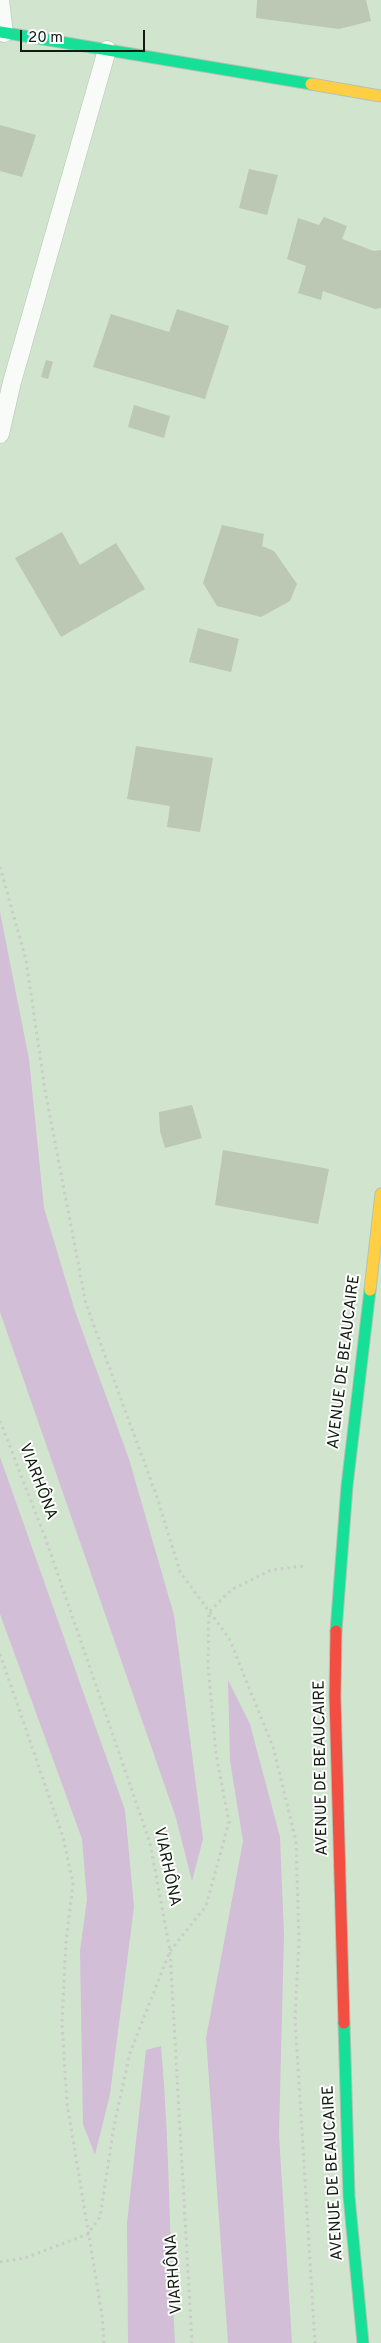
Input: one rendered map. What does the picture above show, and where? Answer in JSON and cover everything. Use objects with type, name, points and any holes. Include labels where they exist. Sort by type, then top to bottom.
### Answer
[{"type":"street","points":[[2,33],[381,96]]},
{"type":"street","name":"AVENUE DE BEAUCAIRE","points":[[363,2343],[349,2196],[335,1697],[337,1603],[381,1194]]},
{"type":"lane","points":[[0,0],[2,33]]},
{"type":"lane","points":[[0,434],[12,382],[107,50]]},
{"type":"path","points":[[0,867],[26,960],[45,1090],[86,1304],[157,1497],[180,1572],[229,1638],[273,1747],[296,1841],[299,1941],[296,2017],[315,2343]]},
{"type":"path","name":"VIARHÔNA","points":[[0,1421],[44,1537],[150,1842],[170,1951],[192,2343]]},
{"type":"path","points":[[0,2262],[25,2258],[88,2234],[100,2217],[114,2126],[130,2053],[170,1951],[206,1906],[229,1822],[216,1754],[208,1665],[209,1612],[231,1590],[271,1570],[341,1562]]},
{"type":"path","points":[[0,1654],[63,1837],[73,1883],[66,1942],[62,2023],[67,2103],[102,2315],[104,2343]]},
{"type":"shaded area","points":[[0,912],[29,1059],[44,1208],[75,1311],[129,1459],[174,1615],[203,1839],[192,1881],[176,1818],[0,1312]]},
{"type":"shaded area","points":[[0,1457],[125,1810],[134,1907],[110,2094],[95,2155],[83,2124],[80,1951],[87,1899],[82,1839],[0,1614]]},
{"type":"shaded area","points":[[228,1680],[250,1724],[280,1837],[284,1935],[279,2135],[292,2343],[228,2343],[206,2038],[243,1841],[230,1761]]},
{"type":"shaded area","points":[[161,2046],[166,2120],[175,2343],[128,2343],[127,2223],[146,2050]]},
{"type":"building","points":[[257,0],[366,0],[371,21],[339,29],[256,18]]},
{"type":"building","points":[[0,125],[36,135],[22,177],[0,171]]},
{"type":"building","points":[[249,169],[278,175],[267,215],[239,208]]},
{"type":"building","points":[[324,217],[347,226],[342,239],[374,251],[381,250],[381,308],[375,309],[323,291],[321,300],[298,293],[306,266],[287,259],[298,218],[319,225]]},
{"type":"building","points":[[177,309],[229,326],[205,399],[93,367],[111,314],[169,332]]},
{"type":"building","points":[[46,360],[53,362],[48,379],[41,377]]},
{"type":"building","points":[[134,405],[170,416],[164,438],[128,427]]},
{"type":"building","points":[[222,525],[264,534],[262,546],[274,551],[297,584],[290,601],[261,617],[217,606],[203,583]]},
{"type":"building","points":[[62,532],[80,565],[116,543],[145,589],[61,637],[15,558]]},
{"type":"building","points":[[198,628],[239,639],[231,672],[189,662]]},
{"type":"building","points":[[136,746],[213,758],[200,832],[167,827],[170,806],[127,799]]},
{"type":"building","points":[[192,1105],[202,1138],[165,1148],[160,1131],[159,1112]]},
{"type":"building","points":[[223,1150],[329,1169],[318,1224],[215,1205]]},
{"type":"traffic: fast","points":[[0,32],[311,84]]},
{"type":"traffic: fast","points":[[336,1631],[347,1486],[370,1290]]},
{"type":"traffic: fast","points":[[344,2023],[349,2196],[363,2343]]},
{"type":"traffic: slow","points":[[311,84],[381,96]]},
{"type":"traffic: slow","points":[[370,1290],[381,1194]]},
{"type":"traffic: jam","points":[[336,1631],[335,1697],[344,2023]]}]
